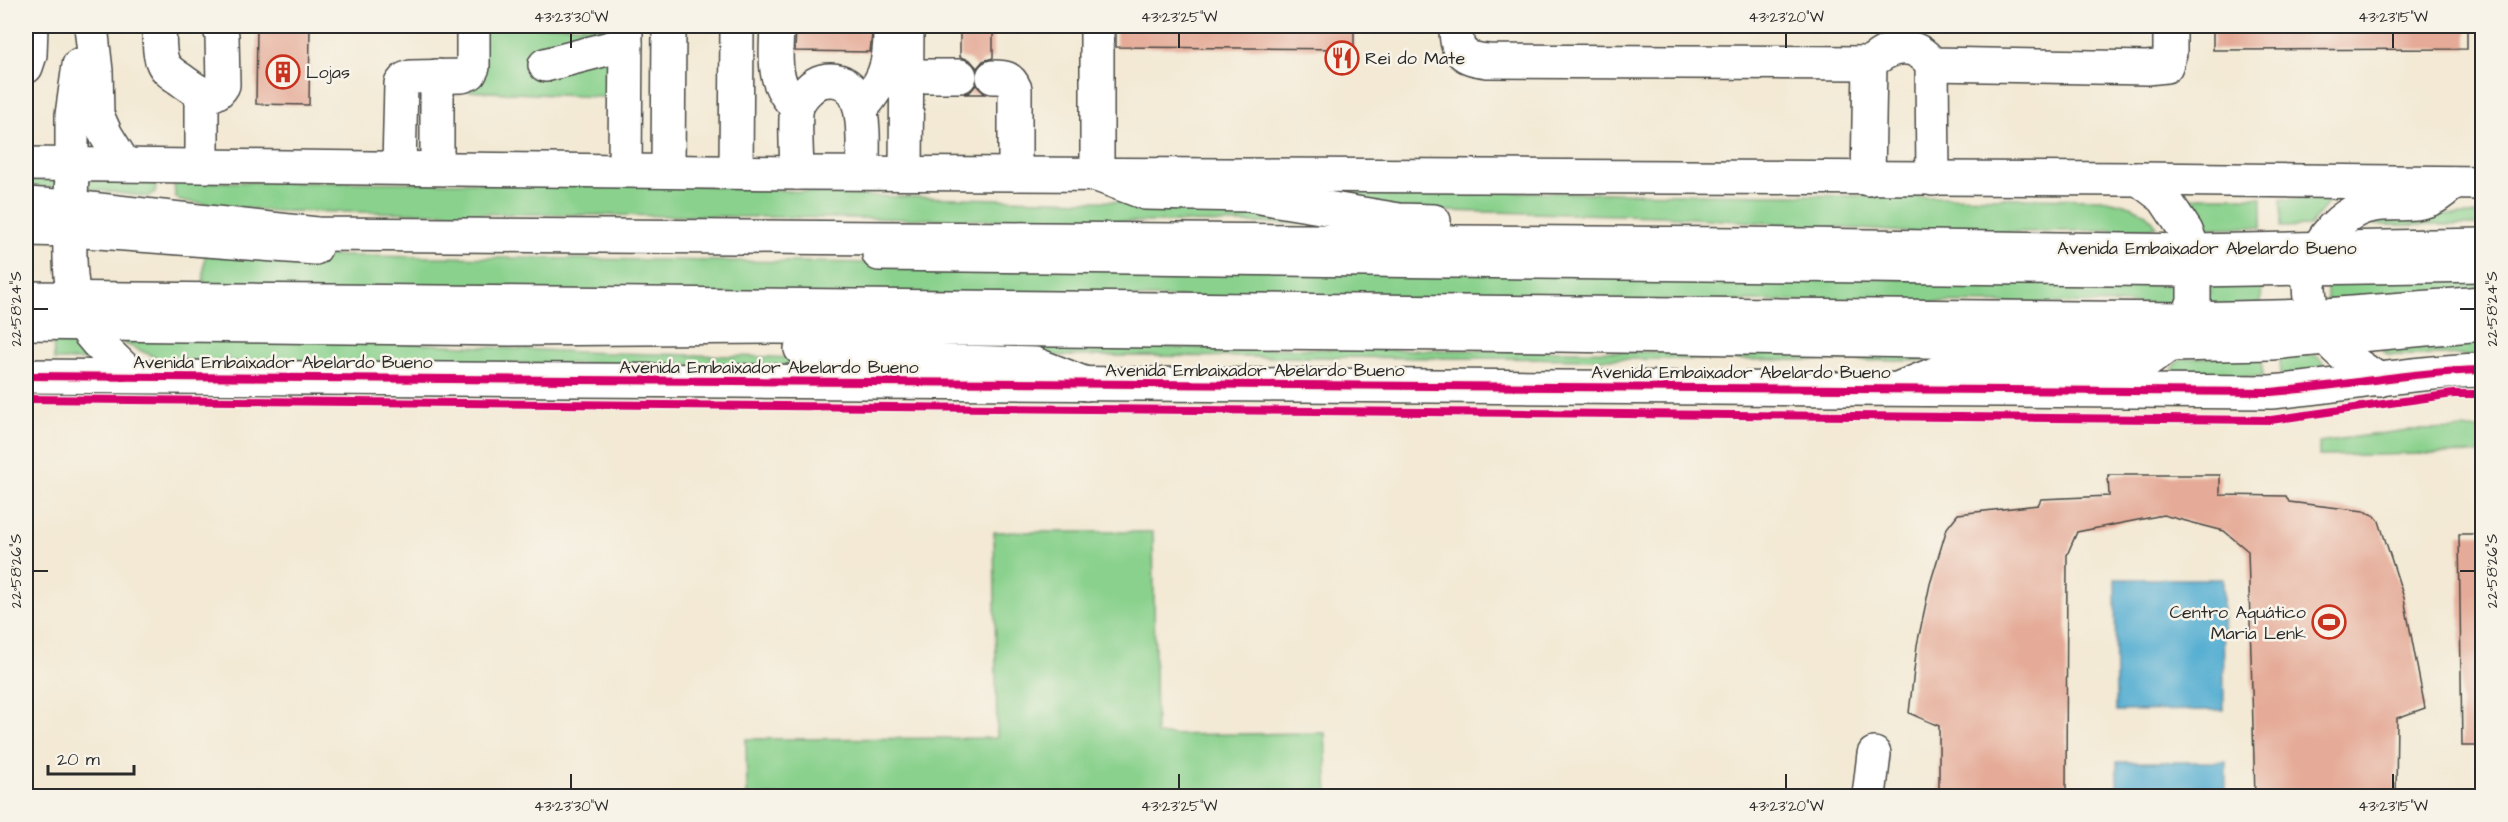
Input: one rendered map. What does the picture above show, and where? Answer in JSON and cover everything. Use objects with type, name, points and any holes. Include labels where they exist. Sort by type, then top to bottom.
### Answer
[{"type":"main road","points":[[26,68],[30,55],[31,26]]},
{"type":"main road","points":[[86,26],[75,88],[72,275],[79,311],[101,347],[131,376]]},
{"type":"main road","points":[[92,26],[97,116],[124,164]]},
{"type":"main road","points":[[159,26],[160,54],[163,65],[202,95],[213,95],[220,91],[223,85],[222,36],[219,26]]},
{"type":"main road","points":[[399,167],[401,84],[405,79],[411,77],[462,76],[470,73],[473,67],[473,26]]},
{"type":"main road","points":[[668,170],[669,26]]},
{"type":"main road","points":[[736,171],[737,26]]},
{"type":"main road","points":[[859,101],[877,90],[888,66],[890,26]]},
{"type":"main road","points":[[906,173],[908,26]]},
{"type":"main road","points":[[1096,175],[1097,26]]},
{"type":"main road","points":[[1456,26],[1457,45],[1461,54],[1470,59],[1488,61],[1870,63],[1885,52],[1902,46],[1912,47],[1919,51],[1932,64],[2158,68],[2166,66],[2169,60],[2170,26]]},
{"type":"main road","points":[[545,65],[626,35],[625,170]]},
{"type":"main road","points":[[784,39],[776,61],[781,88],[802,100]]},
{"type":"main road","points":[[862,172],[859,101],[875,55]]},
{"type":"main road","points":[[1868,179],[1870,63]]},
{"type":"main road","points":[[1932,64],[1934,179]]},
{"type":"main road","points":[[437,76],[437,167]]},
{"type":"main road","points":[[907,76],[960,76]]},
{"type":"main road","points":[[993,77],[1005,77],[1012,81],[1015,88],[1015,174]]},
{"type":"main road","points":[[797,173],[802,100],[815,84],[832,81],[849,87],[859,101]]},
{"type":"main road","points":[[202,95],[202,165]]},
{"type":"main road","points":[[26,164],[797,173],[2139,179],[2468,183]]},
{"type":"main road","points":[[1096,175],[1146,193],[1248,195],[1399,220],[1620,225],[1666,230],[1740,244]]},
{"type":"main road","points":[[1902,387],[1942,371],[2112,371],[2146,362],[2178,332],[2194,301],[2194,261],[2186,231],[2164,198],[2139,179]]},
{"type":"main road","points":[[2379,380],[2343,354],[2320,327],[2309,300],[2315,258],[2335,225],[2355,211],[2375,203],[2421,202],[2468,183]]},
{"type":"main road","name":"Avenida Embaixador Abelardo Bueno","points":[[26,204],[72,218],[317,234],[1740,244],[2194,261],[2315,258],[2482,245]]},
{"type":"main road","points":[[26,229],[72,218],[292,247],[2194,261]]},
{"type":"main road","points":[[2315,258],[2482,265]]},
{"type":"main road","points":[[26,298],[79,311],[2178,332]]},
{"type":"main road","points":[[2320,327],[2482,303]]},
{"type":"main road","name":"Avenida Embaixador Abelardo Bueno","points":[[26,323],[79,311],[510,329],[775,327],[1580,335],[2178,332],[2271,343],[2320,327],[2482,324]]},
{"type":"main road","points":[[510,329],[592,345],[806,349],[844,351],[923,361],[1035,364],[1086,384]]},
{"type":"main road","name":"Avenida Embaixador Abelardo Bueno","points":[[26,376],[1902,387],[2271,392],[2445,371],[2482,370]]},
{"type":"main road","points":[[1869,796],[1874,754]]},
{"type":"green space","points":[[466,26],[625,26],[623,98],[466,91]]},
{"type":"green space","points":[[26,175],[55,175],[57,187],[26,187]]},
{"type":"green space","points":[[157,180],[155,192],[148,197],[89,189],[87,181]]},
{"type":"green space","points":[[174,182],[664,183],[870,196],[1226,204],[1327,224],[271,211],[180,201],[175,196]]},
{"type":"green space","points":[[1295,189],[2100,199],[2139,210],[2146,214],[2156,226],[2149,229],[1935,234],[1662,216],[1398,210]]},
{"type":"green space","points":[[2262,197],[2262,227],[2206,228],[2201,225],[2188,205],[2190,199]]},
{"type":"green space","points":[[2281,199],[2326,199],[2329,202],[2309,226],[2281,227]]},
{"type":"green space","points":[[2397,215],[2482,215],[2482,225],[2375,225],[2370,221]]},
{"type":"green space","points":[[205,250],[290,255],[1697,274],[2174,285],[2172,304],[203,291]]},
{"type":"green space","points":[[2482,272],[2482,295],[2327,301],[2327,282]]},
{"type":"green space","points":[[2262,277],[2261,309],[2208,305],[2211,281]]},
{"type":"green space","points":[[53,334],[71,334],[92,358],[90,360],[54,360]]},
{"type":"green space","points":[[284,336],[577,352],[843,359],[858,366],[164,361],[125,344],[124,339]]},
{"type":"green space","points":[[2482,342],[2482,355],[2389,355],[2383,351],[2392,345]]},
{"type":"green space","points":[[891,345],[2110,356],[2110,362],[949,355]]},
{"type":"green space","points":[[2261,354],[2263,377],[2174,377],[2172,372],[2182,359]]},
{"type":"green space","points":[[2280,355],[2315,355],[2325,364],[2325,372],[2281,377]]},
{"type":"green space","points":[[2482,429],[2482,453],[2319,456],[2319,442],[2408,430]]},
{"type":"green space","points":[[994,532],[1153,532],[1156,735],[1325,733],[1328,796],[747,796],[746,739],[997,738]]},
{"type":"water","points":[[2115,579],[2223,579],[2224,710],[2116,711]]},
{"type":"water","points":[[2117,762],[2226,762],[2226,796],[2117,796]]},
{"type":"building","name":"Lojas","points":[[257,26],[310,26],[309,105],[256,104]]},
{"type":"building","points":[[796,26],[873,26],[870,52],[795,51]]},
{"type":"building","points":[[960,26],[993,26],[993,58],[983,61],[977,68],[970,60],[960,57]]},
{"type":"building","points":[[1116,26],[1354,26],[1354,49],[1116,47]]},
{"type":"building","points":[[2213,26],[2467,26],[2467,49],[2213,50]]},
{"type":"building","points":[[976,85],[985,94],[964,94],[970,92]]},
{"type":"building","name":"Centro Aquático Maria Lenk","points":[[2108,475],[2220,475],[2220,495],[2286,496],[2289,502],[2364,511],[2375,516],[2379,521],[2404,598],[2425,708],[2397,718],[2396,796],[2255,796],[2248,551],[2224,531],[2163,515],[2077,532],[2067,555],[2066,796],[1939,796],[1939,726],[1909,713],[1917,645],[1930,584],[1947,528],[1958,514],[2038,505],[2041,499],[2109,496]]},
{"type":"building","points":[[2459,534],[2482,534],[2482,746],[2462,746]]},
{"type":"cycle path","points":[[26,376],[2271,392],[2429,373],[2482,370]]},
{"type":"cycle path","points":[[26,399],[2271,420],[2453,394],[2482,394]]},
{"type":"place","name":"Rei do Mate","points":[[1342,58]]},
{"type":"place","name":"Lojas","points":[[283,72]]},
{"type":"place","name":"Centro Aquático Maria Lenk","points":[[2329,622]]}]
